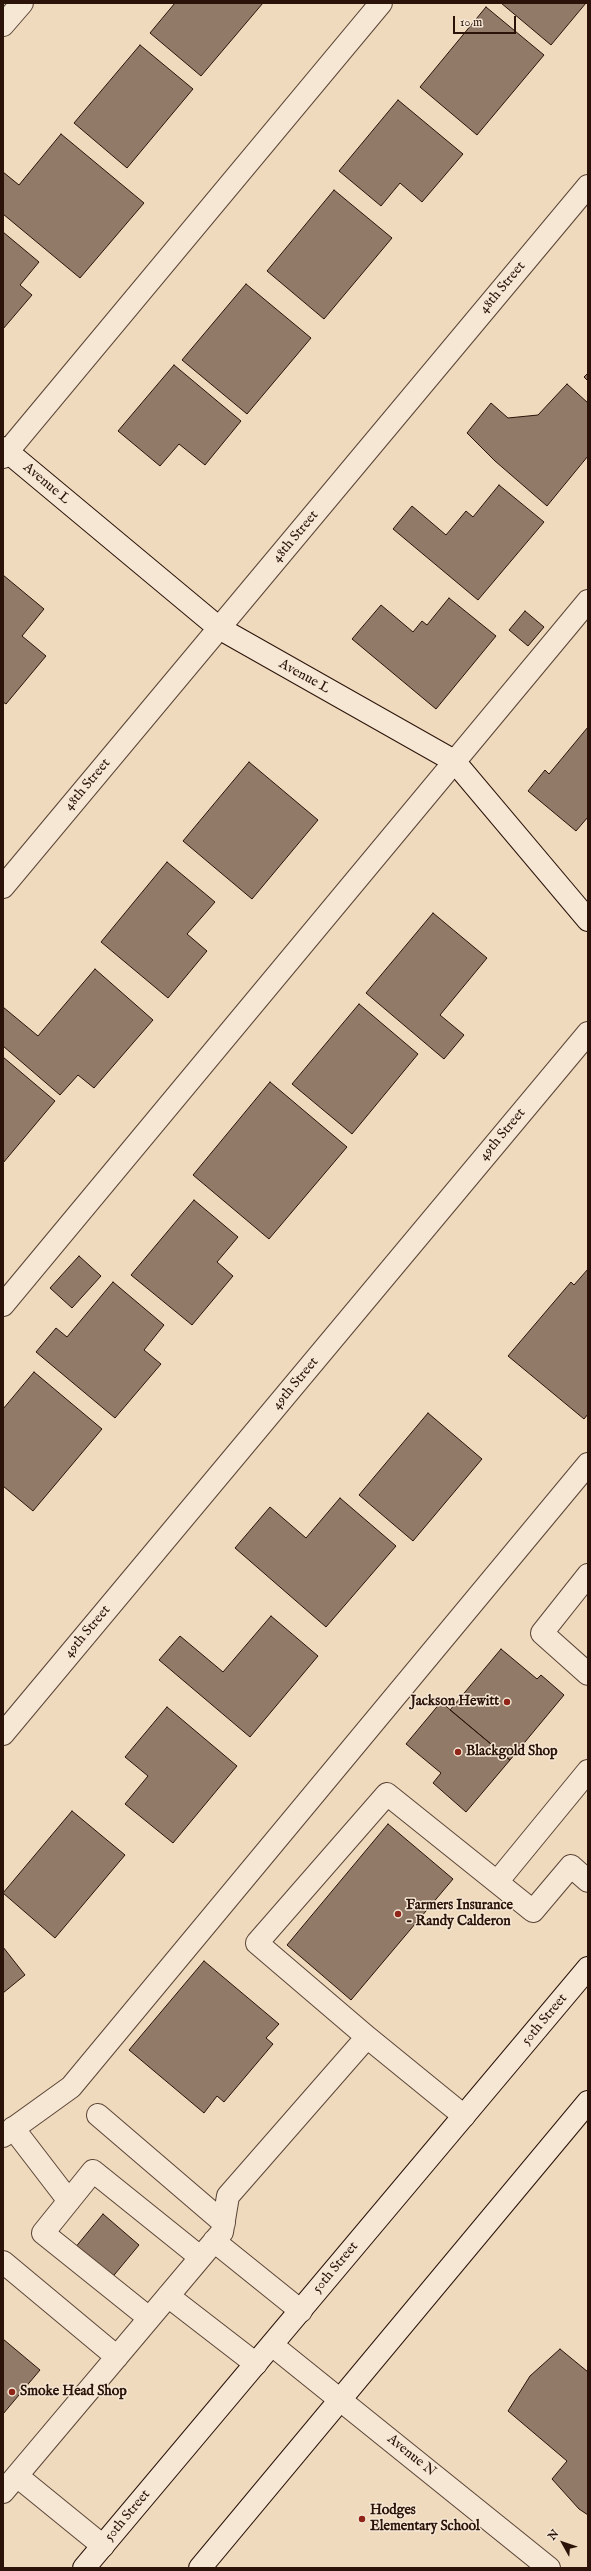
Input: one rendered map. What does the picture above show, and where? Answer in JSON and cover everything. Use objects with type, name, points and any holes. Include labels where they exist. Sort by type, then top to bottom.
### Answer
[{"type":"street","points":[[3,26],[22,3]]},
{"type":"street","points":[[4,452],[381,3]]},
{"type":"street","name":"48th Street","points":[[3,887],[588,186]]},
{"type":"street","name":"Avenue L","points":[[4,452],[219,628],[454,761],[588,920]]},
{"type":"street","points":[[3,1305],[454,761],[588,602]]},
{"type":"street","name":"49th Street","points":[[3,1734],[588,1033]]},
{"type":"street","points":[[69,2201],[8,2132],[71,2087],[588,1464]]},
{"type":"street","points":[[588,1575],[542,1633],[588,1674]]},
{"type":"street","points":[[497,1882],[588,1771]]},
{"type":"street","points":[[464,2116],[367,2037],[257,1943],[386,1794],[497,1882],[532,1912],[571,1866],[588,1881]]},
{"type":"street","name":"50th Street","points":[[84,2568],[588,1968]]},
{"type":"street","points":[[3,2492],[168,2296],[213,2240],[228,2196],[367,2037]]},
{"type":"street","points":[[200,2568],[588,2102]]},
{"type":"street","points":[[98,2115],[213,2240],[301,2311]]},
{"type":"street","points":[[149,2318],[43,2233],[93,2171],[213,2240]]},
{"type":"street","points":[[3,2262],[117,2357]]},
{"type":"street","points":[[168,2296],[256,2364]]},
{"type":"street","name":"Avenue N","points":[[272,2344],[549,2568]]},
{"type":"street","points":[[17,2476],[103,2546]]},
{"type":"building","points":[[175,3],[263,3],[201,76],[150,33]]},
{"type":"building","points":[[501,3],[586,3],[551,45]]},
{"type":"building","points":[[486,7],[544,55],[477,135],[420,87]]},
{"type":"building","points":[[140,45],[193,89],[127,168],[74,123]]},
{"type":"building","points":[[398,100],[463,154],[422,202],[400,183],[381,206],[339,171]]},
{"type":"building","points":[[61,134],[144,203],[80,278],[3,214],[3,172],[19,185]]},
{"type":"building","points":[[334,190],[392,238],[324,319],[267,271]]},
{"type":"building","points":[[3,232],[39,262],[20,285],[32,295],[3,329]]},
{"type":"building","points":[[246,284],[311,338],[247,414],[182,360]]},
{"type":"building","points":[[174,365],[241,421],[205,465],[179,444],[160,466],[118,431]]},
{"type":"building","points":[[588,373],[588,381],[584,377]]},
{"type":"building","points":[[567,384],[588,403],[588,456],[547,506],[495,461],[467,433],[491,403],[508,418],[538,415]]},
{"type":"building","points":[[499,485],[544,522],[478,600],[393,529],[412,506],[446,535],[466,511],[473,517]]},
{"type":"building","points":[[3,575],[44,609],[22,636],[46,656],[6,704],[3,702]]},
{"type":"building","points":[[449,598],[496,636],[436,709],[352,639],[381,605],[413,632],[422,621],[427,625]]},
{"type":"building","points":[[525,611],[544,627],[528,646],[509,630]]},
{"type":"building","points":[[588,727],[588,817],[576,831],[528,791],[545,770],[549,774]]},
{"type":"building","points":[[249,762],[318,820],[252,899],[183,841]]},
{"type":"building","points":[[167,862],[215,902],[187,934],[207,951],[168,998],[101,942]]},
{"type":"building","points":[[433,913],[487,958],[440,1015],[464,1035],[444,1059],[366,993]]},
{"type":"building","points":[[95,969],[153,1020],[94,1088],[78,1075],[60,1095],[3,1046],[3,1007],[38,1036]]},
{"type":"building","points":[[359,1004],[418,1054],[352,1134],[292,1084]]},
{"type":"building","points":[[3,1057],[55,1101],[3,1163]]},
{"type":"building","points":[[270,1082],[347,1147],[269,1239],[193,1175]]},
{"type":"building","points":[[194,1200],[238,1237],[217,1262],[233,1276],[192,1325],[131,1275]]},
{"type":"building","points":[[79,1256],[101,1276],[72,1308],[50,1288]]},
{"type":"building","points":[[588,1269],[588,1414],[584,1419],[508,1356],[571,1282],[574,1285]]},
{"type":"building","points":[[113,1282],[164,1325],[144,1350],[161,1364],[115,1418],[36,1352],[56,1328],[67,1337]]},
{"type":"building","points":[[34,1372],[102,1429],[33,1511],[3,1486],[3,1409]]},
{"type":"building","points":[[428,1413],[482,1459],[413,1541],[359,1495]]},
{"type":"building","points":[[340,1498],[396,1546],[326,1627],[235,1548],[270,1507],[306,1538]]},
{"type":"building","points":[[271,1616],[318,1656],[250,1737],[159,1660],[180,1636],[223,1672]]},
{"type":"building","name":"Jackson Hewitt","points":[[501,1649],[537,1679],[541,1675],[564,1695],[510,1760],[450,1710]]},
{"type":"building","name":"Blackgold Shop","points":[[441,1702],[510,1760],[466,1812],[433,1783],[441,1773],[406,1744]]},
{"type":"building","points":[[167,1707],[237,1766],[173,1843],[125,1804],[148,1776],[125,1757]]},
{"type":"building","points":[[72,1811],[125,1855],[55,1938],[3,1893]]},
{"type":"building","points":[[388,1824],[453,1879],[351,2000],[287,1945]]},
{"type":"building","points":[[3,1947],[25,1975],[3,1993]]},
{"type":"building","points":[[204,1961],[279,2024],[266,2038],[273,2044],[224,2102],[217,2096],[204,2113],[129,2050]]},
{"type":"building","points":[[103,2214],[139,2245],[110,2280],[74,2249]]},
{"type":"building","name":"Smoke Head Shop","points":[[3,2339],[40,2370],[3,2414]]},
{"type":"building","points":[[560,2349],[588,2372],[588,2515],[579,2509],[552,2479],[567,2461],[508,2411],[530,2376]]},
{"type":"place","name":"Jackson Hewitt","points":[[507,1702]]},
{"type":"place","name":"Blackgold Shop","points":[[458,1752]]},
{"type":"place","name":"Farmers Insurance - Randy Calderon","points":[[398,1914]]},
{"type":"place","name":"Smoke Head Shop","points":[[12,2392]]},
{"type":"place","name":"Hodges Elementary School","points":[[362,2519]]}]
